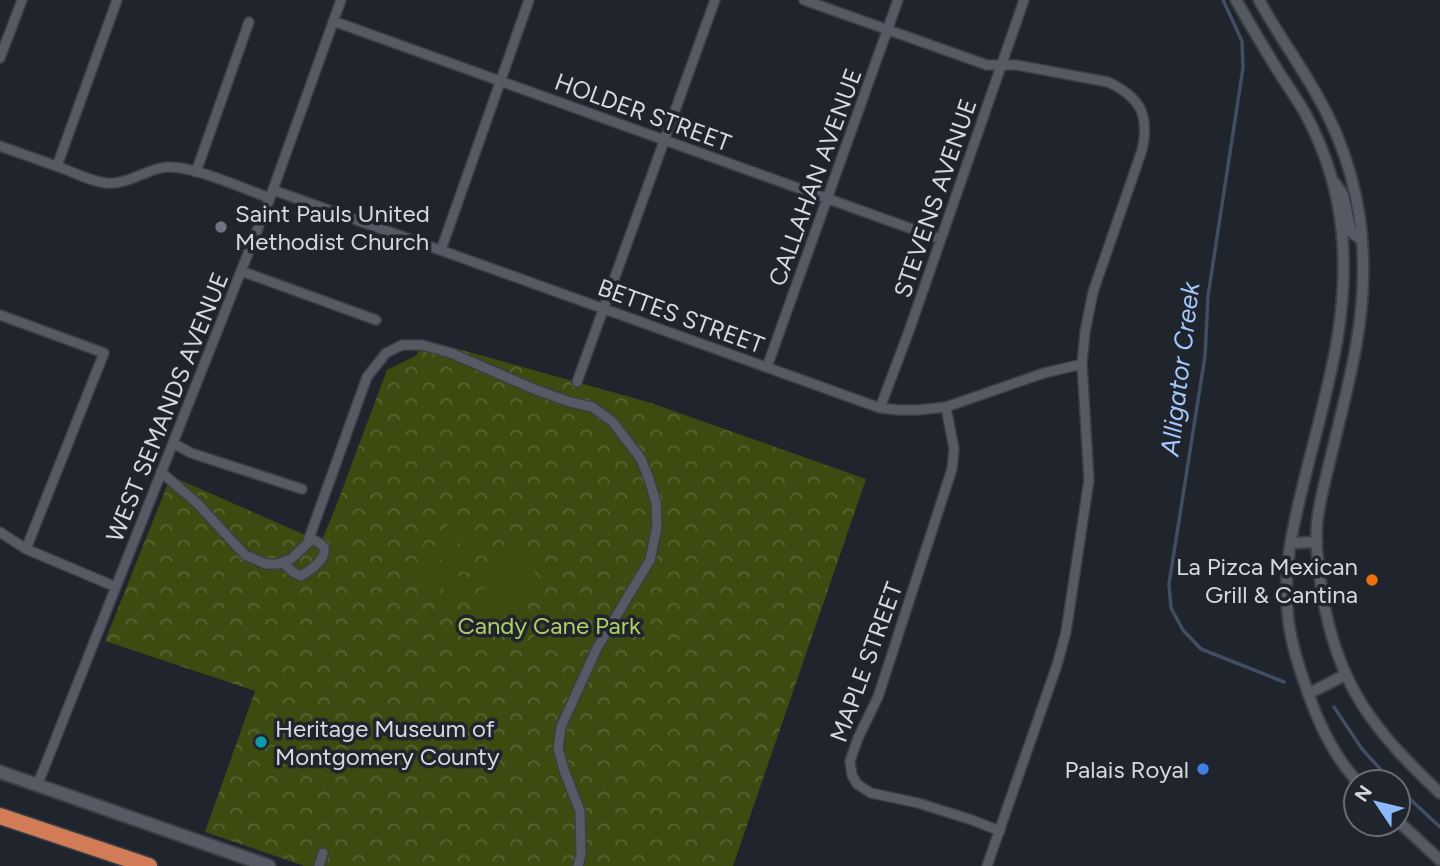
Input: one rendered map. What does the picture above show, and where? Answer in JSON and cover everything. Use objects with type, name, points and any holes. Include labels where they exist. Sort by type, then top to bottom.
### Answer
[{"type":"highway","points":[[0,816],[149,866]]},
{"type":"main road","points":[[0,772],[269,866]]},
{"type":"street","points":[[0,58],[4,37],[22,0]]},
{"type":"street","points":[[57,166],[117,0]]},
{"type":"street","name":"WEST SEMANDS AVENUE","points":[[37,786],[272,194],[341,0]]},
{"type":"street","points":[[441,250],[529,0]]},
{"type":"street","points":[[577,382],[715,0]]},
{"type":"street","points":[[804,0],[987,65],[1016,65],[1108,82],[1132,96],[1144,120],[1142,150],[1093,292],[1085,332],[1082,364],[1089,480],[1066,632],[987,866]]},
{"type":"street","name":"CALLAHAN AVENUE","points":[[768,367],[898,0]]},
{"type":"street","name":"STEVENS AVENUE","points":[[880,408],[1024,0]]},
{"type":"street","points":[[1236,0],[1305,112],[1333,181],[1342,231],[1343,309],[1329,384],[1299,501],[1291,543],[1286,602],[1297,661],[1315,713],[1329,741],[1348,768]]},
{"type":"street","points":[[1259,0],[1333,124],[1354,188],[1362,240],[1362,299],[1357,337],[1317,523],[1318,562],[1326,615],[1345,676],[1365,712],[1392,746],[1440,793]]},
{"type":"street","name":"HOLDER STREET","points":[[333,21],[940,240]]},
{"type":"street","points":[[196,172],[249,22]]},
{"type":"street","points":[[1297,100],[1313,89]]},
{"type":"street","name":"BETTES STREET","points":[[0,146],[106,183],[122,182],[166,167],[196,172],[272,194],[441,250],[880,408],[918,411],[946,407],[1044,373],[1082,364]]},
{"type":"street","points":[[1333,181],[1343,195],[1351,232],[1362,240]]},
{"type":"street","points":[[241,271],[376,320]]},
{"type":"street","points":[[1344,276],[1363,276]]},
{"type":"street","points":[[0,315],[104,353],[26,550]]},
{"type":"street","points":[[161,472],[198,504],[245,555],[267,564],[291,559],[307,544],[368,377],[386,353],[402,345],[422,345],[444,351],[570,402],[592,407],[612,421],[640,459],[649,479],[656,503],[657,527],[650,560],[597,648],[561,727],[558,748],[580,811],[582,854],[578,866]]},
{"type":"street","points":[[1329,384],[1347,388]]},
{"type":"street","name":"MAPLE STREET","points":[[946,407],[954,449],[953,469],[878,697],[850,761],[852,775],[857,784],[871,793],[918,803],[1000,831]]},
{"type":"street","points":[[173,443],[191,453],[302,489]]},
{"type":"street","points":[[0,532],[26,550],[116,587]]},
{"type":"street","points":[[282,562],[301,576],[310,571],[323,558],[324,550],[322,545],[309,538]]},
{"type":"street","points":[[1291,543],[1317,542]]},
{"type":"street","points":[[1308,694],[1345,676]]},
{"type":"street","points":[[1412,834],[1440,860]]},
{"type":"street","points":[[318,866],[323,853]]},
{"type":"green space","name":"Candy Cane Park","points":[[422,339],[648,402],[866,479],[733,866],[305,866],[205,832],[255,691],[105,641],[171,476],[321,542],[387,370],[417,355]]},
{"type":"green space","points":[[451,518],[486,536],[477,553],[443,534]]},
{"type":"green space","points":[[440,539],[475,557],[466,573],[432,555]]},
{"type":"green space","points":[[504,546],[539,565],[530,581],[496,563]]},
{"type":"green space","points":[[429,560],[463,578],[455,595],[420,576]]},
{"type":"green space","points":[[493,567],[528,586],[519,602],[485,583]]},
{"type":"green space","points":[[482,588],[516,607],[508,623],[473,605]]},
{"type":"green space","points":[[545,616],[586,636],[574,661],[533,641]]},
{"type":"waterway","name":"Alligator Creek","points":[[1223,0],[1242,41],[1243,68],[1208,296],[1205,356],[1169,584],[1171,608],[1183,630],[1201,649],[1284,682]]},
{"type":"waterway","name":"Alligator Creek","points":[[1334,707],[1362,749],[1379,768]]},
{"type":"waterway","name":"Alligator Creek","points":[[1412,801],[1440,827]]},
{"type":"place","name":"Saint Pauls United Methodist Church","points":[[221,227]]},
{"type":"place","name":"La Pizca Mexican Grill & Cantina","points":[[1372,580]]},
{"type":"place","name":"Heritage Museum of Montgomery County","points":[[261,742]]},
{"type":"place","name":"Palais Royal","points":[[1203,769]]}]
